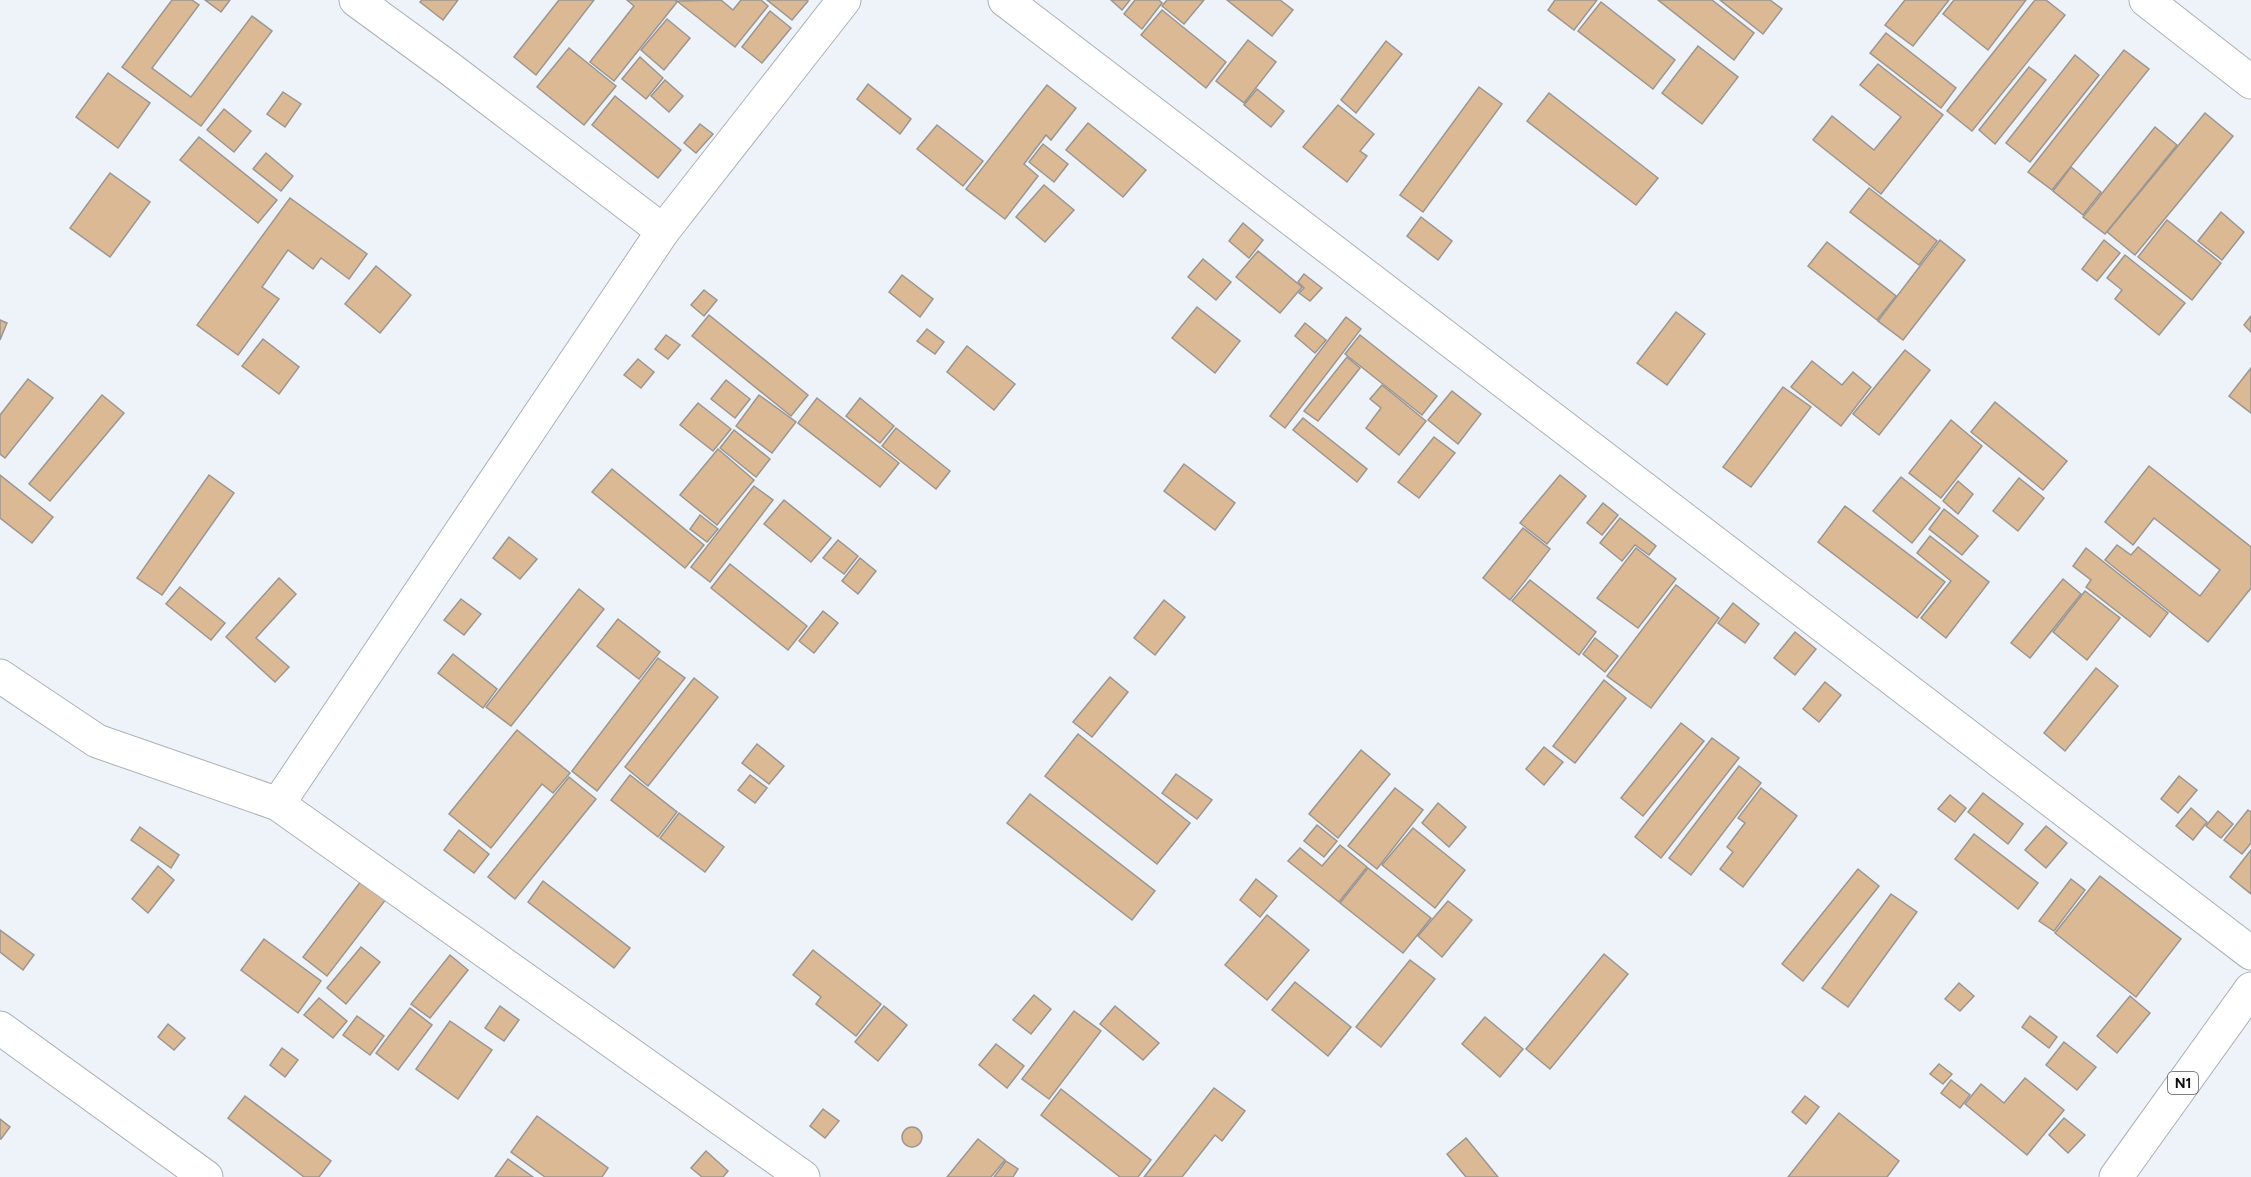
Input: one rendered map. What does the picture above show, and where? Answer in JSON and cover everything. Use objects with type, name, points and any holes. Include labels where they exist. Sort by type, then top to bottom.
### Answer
[{"type":"main road","points":[[356,0],[663,231]]},
{"type":"main road","points":[[278,804],[663,231],[844,0]]},
{"type":"main road","points":[[1005,0],[2251,952]]},
{"type":"main road","points":[[2146,0],[2251,81]]},
{"type":"main road","points":[[0,676],[97,741],[278,804],[803,1177]]},
{"type":"main road","name":"N1","points":[[2116,1177],[2251,989]]},
{"type":"main road","points":[[0,1028],[206,1177]]},
{"type":"building","points":[[172,0],[192,0],[199,5],[152,68],[191,97],[252,16],[272,31],[201,126],[122,67]]},
{"type":"building","points":[[205,0],[230,0],[221,12]]},
{"type":"building","points":[[422,0],[458,0],[443,20],[420,2]]},
{"type":"building","points":[[559,0],[594,0],[536,75],[514,57]]},
{"type":"building","points":[[627,0],[675,0],[677,2],[614,81],[590,62],[634,6]]},
{"type":"building","points":[[721,0],[733,10],[741,0],[761,0],[768,6],[735,47],[677,1]]},
{"type":"building","points":[[767,0],[807,0],[808,1],[792,20]]},
{"type":"building","points":[[1111,0],[1130,0],[1122,10]]},
{"type":"building","points":[[1135,0],[1159,0],[1162,3],[1142,29],[1124,14]]},
{"type":"building","points":[[1167,0],[1204,0],[1184,24],[1162,6]]},
{"type":"building","points":[[1227,0],[1280,0],[1293,10],[1272,36]]},
{"type":"building","points":[[1555,0],[1597,0],[1574,30],[1548,10]]},
{"type":"building","points":[[1658,0],[1712,0],[1754,33],[1734,60]]},
{"type":"building","points":[[1720,0],[1770,0],[1782,9],[1763,34]]},
{"type":"building","points":[[1905,0],[1949,0],[1913,46],[1885,25]]},
{"type":"building","points":[[1954,0],[2026,0],[1988,50],[1943,14]]},
{"type":"building","points":[[2035,0],[2046,0],[2065,15],[1972,131],[1947,111]]},
{"type":"building","points":[[1601,2],[1675,60],[1653,89],[1578,31]]},
{"type":"building","points":[[1162,10],[1226,62],[1206,88],[1141,35]]},
{"type":"building","points":[[770,11],[791,28],[762,63],[742,47]]},
{"type":"building","points":[[667,19],[690,38],[664,70],[641,50]]},
{"type":"building","points":[[1886,33],[1956,88],[1941,108],[1870,53]]},
{"type":"building","points":[[1248,40],[1276,62],[1244,103],[1216,81]]},
{"type":"building","points":[[1386,41],[1402,54],[1356,113],[1341,100]]},
{"type":"building","points":[[1698,46],[1738,77],[1702,124],[1662,93]]},
{"type":"building","points":[[569,48],[616,86],[584,125],[537,87]]},
{"type":"building","points":[[2124,50],[2149,69],[2052,190],[2028,172]]},
{"type":"building","points":[[2075,55],[2099,75],[2030,162],[2006,143]]},
{"type":"building","points":[[640,57],[663,78],[646,99],[622,79]]},
{"type":"building","points":[[1878,64],[1943,115],[1881,194],[1813,140],[1832,116],[1874,150],[1901,117],[1860,85]]},
{"type":"building","points":[[2029,67],[2046,80],[1995,144],[1979,130]]},
{"type":"building","points":[[108,73],[150,103],[118,148],[76,117]]},
{"type":"building","points":[[665,80],[683,96],[669,112],[651,96]]},
{"type":"building","points":[[868,84],[911,119],[900,134],[857,99]]},
{"type":"building","points":[[1047,85],[1076,108],[1051,140],[1046,135],[1024,164],[1038,176],[1005,219],[966,189]]},
{"type":"building","points":[[1479,87],[1502,104],[1423,212],[1400,195]]},
{"type":"building","points":[[1257,89],[1284,111],[1271,127],[1244,105]]},
{"type":"building","points":[[283,92],[301,104],[285,127],[267,114]]},
{"type":"building","points":[[1549,93],[1658,178],[1636,205],[1527,121]]},
{"type":"building","points":[[615,96],[681,150],[658,178],[592,125]]},
{"type":"building","points":[[1338,105],[1374,134],[1360,151],[1367,156],[1347,182],[1303,147]]},
{"type":"building","points":[[224,109],[251,131],[234,152],[207,130]]},
{"type":"building","points":[[2205,113],[2233,136],[2135,255],[2107,232]]},
{"type":"building","points":[[1088,123],[1146,170],[1123,197],[1066,150]]},
{"type":"building","points":[[700,124],[713,134],[696,153],[684,143]]},
{"type":"building","points":[[937,125],[983,161],[963,186],[917,149]]},
{"type":"building","points":[[2155,127],[2177,145],[2105,234],[2083,217]]},
{"type":"building","points":[[199,137],[277,200],[258,223],[180,160]]},
{"type":"building","points":[[1043,144],[1068,164],[1054,182],[1029,162]]},
{"type":"building","points":[[266,153],[293,176],[281,191],[253,169]]},
{"type":"building","points":[[2071,167],[2101,192],[2083,215],[2053,191]]},
{"type":"building","points":[[110,173],[150,202],[110,257],[70,228]]},
{"type":"building","points":[[1044,185],[1074,210],[1045,242],[1016,217]]},
{"type":"building","points":[[1869,188],[1937,241],[1919,265],[1850,212]]},
{"type":"building","points":[[290,198],[367,254],[349,279],[321,258],[313,269],[288,250],[262,287],[279,299],[238,355],[197,325]]},
{"type":"building","points":[[2221,212],[2244,232],[2222,260],[2198,241]]},
{"type":"building","points":[[1421,217],[1452,241],[1438,260],[1407,236]]},
{"type":"building","points":[[2167,220],[2221,263],[2192,300],[2138,257]]},
{"type":"building","points":[[1243,223],[1263,240],[1249,258],[1229,241]]},
{"type":"building","points":[[1940,240],[1965,260],[1903,340],[1878,321]]},
{"type":"building","points":[[2104,240],[2120,253],[2097,281],[2082,269]]},
{"type":"building","points":[[1827,242],[1896,296],[1877,320],[1808,266]]},
{"type":"building","points":[[1258,251],[1302,287],[1280,313],[1236,277]]},
{"type":"building","points":[[2125,255],[2185,303],[2159,335],[2115,299],[2122,290],[2107,278]]},
{"type":"building","points":[[1203,259],[1231,282],[1216,300],[1188,277]]},
{"type":"building","points":[[376,266],[411,295],[380,333],[345,304]]},
{"type":"building","points":[[1304,274],[1322,288],[1310,301],[1299,293],[1304,288],[1298,282]]},
{"type":"building","points":[[902,275],[933,299],[920,317],[889,292]]},
{"type":"building","points":[[704,290],[717,300],[704,316],[691,305]]},
{"type":"building","points":[[1197,307],[1240,341],[1215,373],[1172,338]]},
{"type":"building","points":[[1676,312],[1705,334],[1667,385],[1637,363]]},
{"type":"building","points":[[709,315],[808,395],[791,416],[692,336]]},
{"type":"building","points":[[2251,316],[2251,332],[2244,325]]},
{"type":"building","points":[[1346,317],[1361,329],[1285,428],[1270,416]]},
{"type":"building","points":[[0,320],[7,323],[0,340]]},
{"type":"building","points":[[1305,323],[1326,340],[1315,353],[1295,336]]},
{"type":"building","points":[[927,329],[944,342],[935,354],[917,341]]},
{"type":"building","points":[[666,335],[680,345],[668,359],[655,349]]},
{"type":"building","points":[[1360,335],[1437,396],[1422,415],[1345,354]]},
{"type":"building","points":[[263,339],[299,367],[279,394],[242,366]]},
{"type":"building","points":[[967,346],[1015,384],[994,410],[947,372]]},
{"type":"building","points":[[1905,350],[1930,370],[1879,435],[1853,414]]},
{"type":"building","points":[[1347,357],[1360,368],[1318,421],[1304,411]]},
{"type":"building","points":[[638,359],[654,372],[641,388],[624,375]]},
{"type":"building","points":[[1812,361],[1842,385],[1853,372],[1871,387],[1841,426],[1791,387]]},
{"type":"building","points":[[2251,368],[2251,413],[2229,396]]},
{"type":"building","points":[[28,379],[53,398],[5,458],[0,454],[0,415]]},
{"type":"building","points":[[726,380],[750,399],[735,418],[711,399]]},
{"type":"building","points":[[1382,385],[1426,421],[1399,455],[1366,428],[1381,408],[1370,399]]},
{"type":"building","points":[[1783,387],[1811,407],[1751,487],[1723,467]]},
{"type":"building","points":[[1452,391],[1481,414],[1458,444],[1428,420]]},
{"type":"building","points":[[102,395],[124,413],[50,501],[29,484]]},
{"type":"building","points":[[759,395],[796,422],[772,453],[736,426]]},
{"type":"building","points":[[817,398],[899,463],[880,487],[798,423]]},
{"type":"building","points":[[860,398],[894,426],[880,443],[846,416]]},
{"type":"building","points":[[1995,402],[2067,461],[2043,490],[1971,432]]},
{"type":"building","points":[[698,403],[731,429],[713,451],[680,425]]},
{"type":"building","points":[[1303,418],[1367,469],[1357,482],[1293,430]]},
{"type":"building","points":[[1951,420],[1982,446],[1941,498],[1909,473]]},
{"type":"building","points":[[896,428],[950,471],[936,489],[882,446]]},
{"type":"building","points":[[734,430],[770,459],[756,477],[720,448]]},
{"type":"building","points":[[1434,437],[1455,453],[1419,498],[1398,482]]},
{"type":"building","points":[[718,449],[754,480],[717,525],[680,495]]},
{"type":"building","points":[[1184,464],[1235,503],[1215,530],[1164,491]]},
{"type":"building","points":[[2149,466],[2251,547],[2251,588],[2208,642],[2105,560],[2117,545],[2131,555],[2138,547],[2200,596],[2220,570],[2154,518],[2133,545],[2105,522]]},
{"type":"building","points":[[612,469],[704,545],[685,568],[592,492]]},
{"type":"building","points":[[0,475],[53,517],[32,543],[0,518]]},
{"type":"building","points":[[209,475],[234,493],[162,595],[137,578]]},
{"type":"building","points":[[1560,475],[1586,496],[1547,544],[1520,523]]},
{"type":"building","points":[[1901,477],[1940,508],[1912,543],[1873,511]]},
{"type":"building","points":[[2019,478],[2044,498],[2018,531],[1993,511]]},
{"type":"building","points":[[1958,481],[1973,494],[1958,514],[1943,501]]},
{"type":"building","points":[[754,486],[773,500],[710,582],[691,567]]},
{"type":"building","points":[[784,500],[831,538],[811,562],[764,524]]},
{"type":"building","points":[[1603,503],[1618,515],[1602,535],[1587,523]]},
{"type":"building","points":[[1845,506],[1945,582],[1917,618],[1818,542]]},
{"type":"building","points":[[1944,509],[1978,536],[1962,555],[1929,529]]},
{"type":"building","points":[[700,515],[718,529],[707,542],[690,529]]},
{"type":"building","points":[[1620,518],[1656,546],[1649,555],[1635,545],[1622,561],[1600,543]]},
{"type":"building","points":[[1523,528],[1550,549],[1510,600],[1483,578]]},
{"type":"building","points":[[1930,536],[1989,582],[1946,638],[1921,618],[1951,581],[1917,553]]},
{"type":"building","points":[[509,537],[537,559],[520,579],[493,558]]},
{"type":"building","points":[[838,540],[858,556],[844,574],[823,558]]},
{"type":"building","points":[[1636,548],[1676,579],[1638,628],[1597,598]]},
{"type":"building","points":[[2086,548],[2168,613],[2150,637],[2086,587],[2091,580],[2073,566]]},
{"type":"building","points":[[860,558],[876,571],[858,594],[842,581]]},
{"type":"building","points":[[730,564],[807,626],[788,650],[711,588]]},
{"type":"building","points":[[279,578],[296,594],[256,638],[289,667],[275,682],[226,637]]},
{"type":"building","points":[[2063,579],[2081,594],[2030,658],[2011,643]]},
{"type":"building","points":[[1530,580],[1596,632],[1579,655],[1512,601]]},
{"type":"building","points":[[1676,585],[1719,618],[1651,708],[1607,676]]},
{"type":"building","points":[[180,587],[225,623],[211,640],[166,604]]},
{"type":"building","points":[[579,589],[604,609],[511,726],[486,707]]},
{"type":"building","points":[[2085,591],[2120,618],[2087,660],[2053,632]]},
{"type":"building","points":[[461,599],[481,614],[464,635],[444,620]]},
{"type":"building","points":[[1164,600],[1185,617],[1155,655],[1134,638]]},
{"type":"building","points":[[1733,603],[1759,624],[1745,643],[1718,623]]},
{"type":"building","points":[[823,611],[838,623],[814,653],[799,641]]},
{"type":"building","points":[[618,619],[660,652],[639,679],[597,646]]},
{"type":"building","points":[[1795,632],[1816,649],[1795,675],[1774,658]]},
{"type":"building","points":[[1595,638],[1618,656],[1605,672],[1583,654]]},
{"type":"building","points":[[453,654],[497,689],[483,708],[438,673]]},
{"type":"building","points":[[658,658],[685,678],[597,791],[572,771]]},
{"type":"building","points":[[2096,668],[2118,686],[2065,751],[2044,733]]},
{"type":"building","points":[[1110,677],[1128,692],[1092,737],[1073,722]]},
{"type":"building","points":[[694,678],[718,697],[648,786],[625,767]]},
{"type":"building","points":[[1604,680],[1626,698],[1575,763],[1553,746]]},
{"type":"building","points":[[1825,682],[1841,695],[1819,722],[1803,709]]},
{"type":"building","points":[[1681,723],[1704,741],[1643,816],[1621,798]]},
{"type":"building","points":[[517,730],[570,773],[553,793],[542,784],[491,848],[449,814]]},
{"type":"building","points":[[1078,734],[1190,823],[1157,864],[1045,776]]},
{"type":"building","points":[[1712,738],[1739,758],[1661,858],[1635,837]]},
{"type":"building","points":[[757,744],[784,766],[769,784],[742,763]]},
{"type":"building","points":[[1544,747],[1563,762],[1544,785],[1526,769]]},
{"type":"building","points":[[1361,750],[1390,774],[1338,838],[1309,814]]},
{"type":"building","points":[[1739,766],[1761,783],[1691,875],[1669,858]]},
{"type":"building","points":[[1176,774],[1212,800],[1197,819],[1162,793]]},
{"type":"building","points":[[630,775],[677,812],[658,837],[611,800]]},
{"type":"building","points":[[750,775],[767,788],[755,803],[738,790]]},
{"type":"building","points":[[2179,776],[2197,790],[2178,813],[2161,799]]},
{"type":"building","points":[[569,777],[596,799],[515,899],[488,877]]},
{"type":"building","points":[[1395,788],[1423,810],[1377,869],[1348,846]]},
{"type":"building","points":[[1761,788],[1797,816],[1743,887],[1720,869],[1733,852],[1727,847],[1745,823],[1738,818]]},
{"type":"building","points":[[1983,793],[2023,824],[2008,844],[1968,812]]},
{"type":"building","points":[[1030,794],[1155,891],[1132,920],[1007,823]]},
{"type":"building","points":[[1950,795],[1966,808],[1955,822],[1938,809]]},
{"type":"building","points":[[1438,803],[1466,827],[1449,847],[1422,823]]},
{"type":"building","points":[[2191,808],[2207,822],[2193,840],[2176,826]]},
{"type":"building","points":[[2248,810],[2251,812],[2251,843],[2242,854],[2224,840]]},
{"type":"building","points":[[2218,811],[2233,824],[2221,838],[2206,826]]},
{"type":"building","points":[[679,813],[724,847],[705,872],[660,838]]},
{"type":"building","points":[[1317,825],[1337,841],[1324,857],[1304,841]]},
{"type":"building","points":[[2046,826],[2067,843],[2046,868],[2025,850]]},
{"type":"building","points":[[140,827],[179,855],[171,868],[131,840]]},
{"type":"building","points":[[1413,828],[1465,870],[1435,908],[1382,865]]},
{"type":"building","points":[[459,830],[489,854],[474,873],[444,850]]},
{"type":"building","points":[[1974,834],[2038,883],[2018,909],[1955,859]]},
{"type":"building","points":[[1340,845],[1367,867],[1339,902],[1288,861],[1300,848],[1322,866]]},
{"type":"building","points":[[2251,850],[2251,894],[2230,877]]},
{"type":"building","points":[[158,866],[174,880],[148,913],[132,899]]},
{"type":"building","points":[[1368,868],[1431,918],[1403,953],[1340,903]]},
{"type":"building","points":[[1858,869],[1879,886],[1803,981],[1782,964]]},
{"type":"building","points":[[365,876],[390,894],[327,976],[303,957]]},
{"type":"building","points":[[2100,876],[2181,939],[2136,997],[2055,933]]},
{"type":"building","points":[[1256,879],[1277,896],[1260,917],[1240,900]]},
{"type":"building","points":[[2071,879],[2085,890],[2054,931],[2039,921]]},
{"type":"building","points":[[543,881],[630,948],[614,968],[528,902]]},
{"type":"building","points":[[1891,894],[1917,912],[1848,1007],[1822,988]]},
{"type":"building","points":[[1448,901],[1472,920],[1442,957],[1418,936]]},
{"type":"building","points":[[1267,915],[1309,950],[1267,1000],[1225,965]]},
{"type":"building","points":[[0,930],[34,955],[23,970],[0,952]]},
{"type":"building","points":[[264,939],[321,981],[298,1013],[241,970]]},
{"type":"building","points":[[361,947],[380,962],[346,1004],[327,988]]},
{"type":"building","points":[[813,950],[881,1004],[856,1036],[816,1004],[821,997],[793,975]]},
{"type":"building","points":[[1604,954],[1628,974],[1550,1069],[1526,1049]]},
{"type":"building","points":[[450,955],[468,970],[430,1018],[411,1004]]},
{"type":"building","points":[[1410,960],[1435,979],[1381,1047],[1356,1027]]},
{"type":"building","points":[[1295,982],[1351,1027],[1328,1056],[1272,1010]]},
{"type":"building","points":[[1959,983],[1974,996],[1960,1011],[1945,999]]},
{"type":"building","points":[[1034,995],[1051,1009],[1031,1034],[1013,1020]]},
{"type":"building","points":[[2130,996],[2150,1013],[2117,1053],[2097,1036]]},
{"type":"building","points":[[319,998],[347,1021],[333,1038],[304,1015]]},
{"type":"building","points":[[500,1006],[519,1020],[504,1041],[485,1028]]},
{"type":"building","points":[[884,1006],[907,1025],[878,1061],[855,1042]]},
{"type":"building","points":[[1115,1006],[1159,1043],[1143,1060],[1100,1024]]},
{"type":"building","points":[[410,1008],[432,1025],[398,1070],[376,1053]]},
{"type":"building","points":[[1074,1011],[1101,1031],[1049,1099],[1022,1079]]},
{"type":"building","points":[[357,1016],[384,1036],[370,1055],[343,1035]]},
{"type":"building","points":[[2030,1016],[2057,1037],[2049,1048],[2022,1027]]},
{"type":"building","points":[[1485,1017],[1523,1049],[1500,1077],[1462,1044]]},
{"type":"building","points":[[450,1021],[492,1050],[458,1099],[416,1069]]},
{"type":"building","points":[[168,1024],[185,1038],[174,1050],[158,1037]]},
{"type":"building","points":[[2064,1042],[2096,1067],[2077,1090],[2046,1065]]},
{"type":"building","points":[[996,1044],[1024,1066],[1007,1088],[979,1065]]},
{"type":"building","points":[[282,1048],[298,1060],[285,1077],[270,1065]]},
{"type":"building","points":[[1939,1064],[1952,1074],[1943,1084],[1930,1074]]},
{"type":"building","points":[[2025,1078],[2064,1110],[2027,1155],[1965,1104],[1981,1084],[2004,1103]]},
{"type":"building","points":[[1951,1080],[1970,1095],[1960,1108],[1941,1093]]},
{"type":"building","points":[[1214,1088],[1245,1111],[1222,1141],[1215,1135],[1182,1177],[1144,1177]]},
{"type":"building","points":[[1061,1089],[1151,1160],[1138,1177],[1120,1177],[1041,1115]]},
{"type":"building","points":[[245,1096],[331,1161],[319,1177],[304,1177],[228,1118]]},
{"type":"building","points":[[1805,1096],[1819,1107],[1806,1124],[1792,1112]]},
{"type":"building","points":[[823,1109],[839,1121],[825,1138],[810,1126]]},
{"type":"building","points":[[1839,1113],[1899,1161],[1887,1177],[1788,1177]]},
{"type":"building","points":[[537,1116],[608,1168],[602,1177],[545,1177],[511,1152]]},
{"type":"building","points":[[2064,1118],[2085,1135],[2068,1153],[2049,1135]]},
{"type":"building","points":[[0,1119],[10,1127],[1,1139],[0,1139]]},
{"type":"building","points":[[912,1127],[919,1130],[922,1137],[919,1144],[912,1147],[905,1144],[902,1137],[905,1130]]},
{"type":"building","points":[[1466,1138],[1498,1177],[1466,1177],[1447,1154]]},
{"type":"building","points":[[978,1139],[1005,1160],[991,1177],[947,1177]]},
{"type":"building","points":[[706,1151],[728,1171],[723,1177],[702,1177],[691,1168]]},
{"type":"building","points":[[508,1159],[533,1177],[495,1177]]},
{"type":"building","points":[[1006,1161],[1018,1169],[1013,1177],[994,1177]]}]
